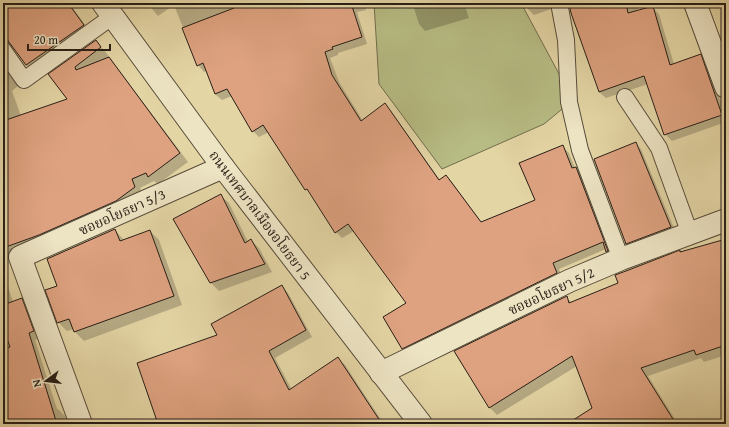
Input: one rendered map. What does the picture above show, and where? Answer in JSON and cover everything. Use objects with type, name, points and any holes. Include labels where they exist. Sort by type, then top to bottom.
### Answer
[{"type":"street","points":[[695,3],[726,87]]},
{"type":"street","name":"ถนนเทศบาลเมืองอโยธยา 5","points":[[108,9],[223,167],[421,424]]},
{"type":"street","name":"ซอยอโยธยา 5/3","points":[[81,424],[20,257],[223,167]]},
{"type":"street","name":"ซอยอโยธยา 5/2","points":[[381,373],[569,281],[621,259],[726,220]]},
{"type":"lane","points":[[559,3],[566,40],[569,102],[580,150],[621,259]]},
{"type":"lane","points":[[3,50],[24,80],[108,9]]},
{"type":"lane","points":[[625,97],[659,148],[690,234]]},
{"type":"green space","points":[[374,3],[521,3],[573,100],[544,124],[442,169],[379,84]]},
{"type":"building","points":[[3,3],[68,3],[84,25],[26,65],[3,34]]},
{"type":"building","points":[[233,3],[351,3],[362,37],[332,47],[333,49],[325,52],[332,75],[361,121],[385,103],[439,180],[446,175],[481,222],[535,200],[519,163],[563,145],[572,168],[576,167],[608,251],[606,252],[603,242],[553,263],[557,273],[402,349],[383,317],[406,303],[348,224],[335,233],[263,125],[252,132],[227,89],[215,94],[203,63],[197,66],[182,28],[234,8]]},
{"type":"building","points":[[569,3],[626,3],[628,13],[653,6],[670,65],[701,54],[722,115],[664,135],[644,76],[599,92],[571,13]]},
{"type":"building","points":[[96,40],[101,47],[75,67],[76,70],[109,57],[180,153],[148,177],[146,173],[132,179],[135,187],[116,201],[39,235],[3,248],[3,121],[67,99],[48,74]]},
{"type":"building","points":[[636,142],[671,227],[626,244],[594,159]]},
{"type":"building","points":[[221,194],[245,243],[251,239],[265,264],[210,283],[173,219]]},
{"type":"building","points":[[115,229],[120,241],[150,230],[174,296],[74,332],[69,319],[57,323],[45,290],[57,286],[47,259]]},
{"type":"building","points":[[726,239],[726,345],[696,355],[694,350],[641,368],[676,424],[567,424],[592,408],[572,356],[489,408],[454,351],[567,296],[569,303],[618,283],[615,275],[680,250],[680,252]]},
{"type":"building","points":[[282,285],[306,330],[269,351],[289,390],[338,357],[382,424],[158,424],[137,363],[217,335],[211,324]]},
{"type":"building","points":[[22,298],[34,331],[29,333],[57,424],[3,424],[3,349],[10,347],[3,328],[3,305]]}]
